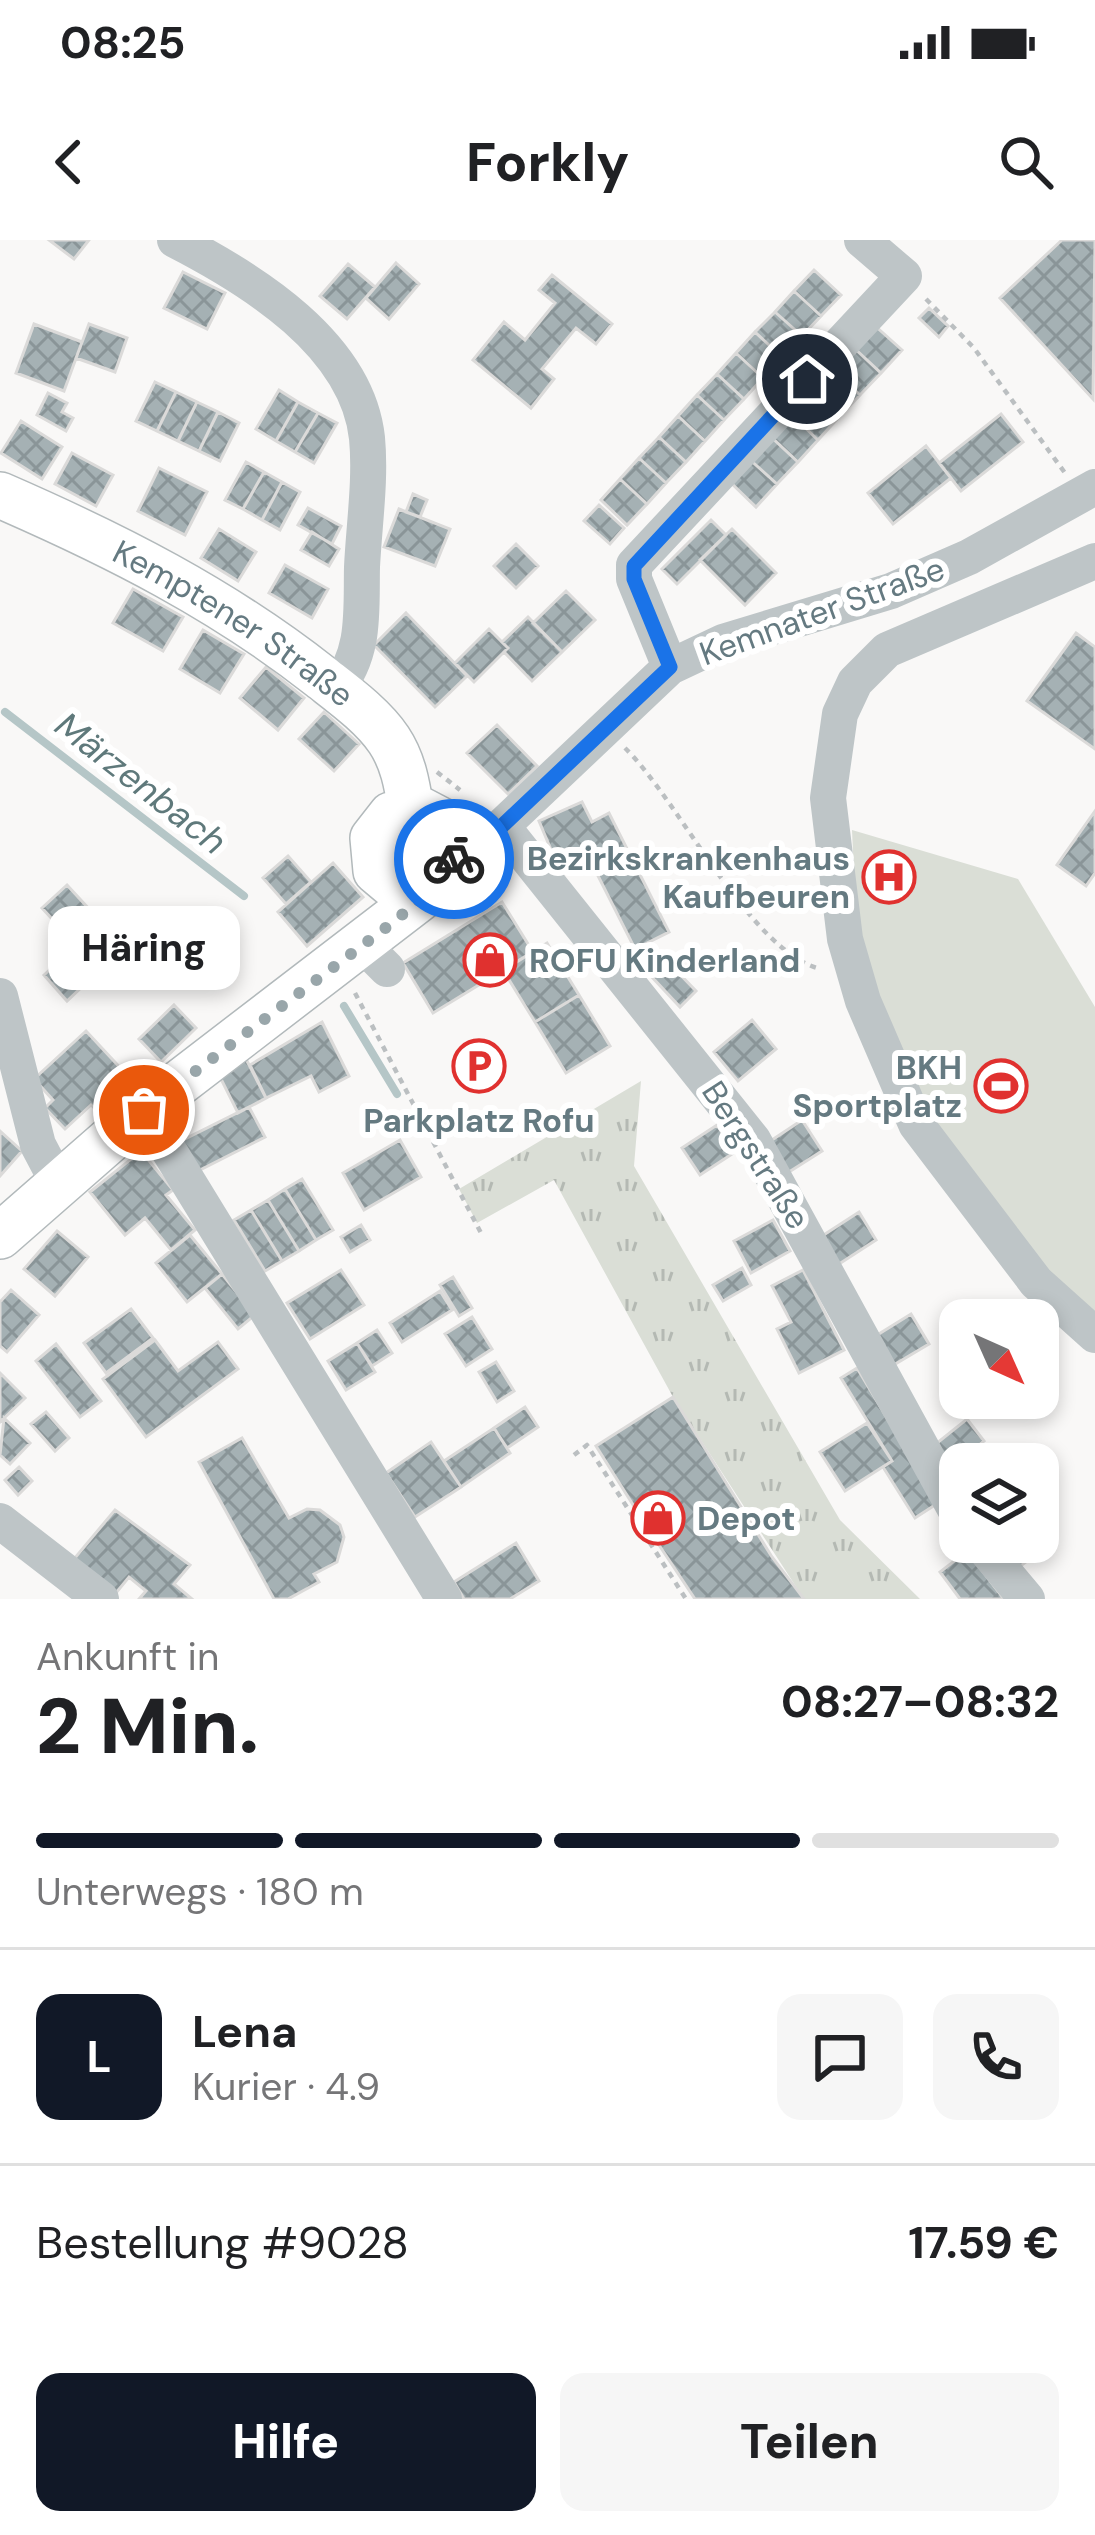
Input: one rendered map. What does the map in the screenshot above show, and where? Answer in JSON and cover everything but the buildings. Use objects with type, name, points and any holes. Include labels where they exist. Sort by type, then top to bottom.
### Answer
[{"type":"main road","name":"Kemptener Straße","points":[[0,496],[106,541],[216,601],[336,689],[386,735],[406,776],[410,809]]},
{"type":"main road","points":[[0,1236],[57,1181],[144,1110],[365,964],[451,869],[454,844],[442,821],[410,809],[385,820],[373,838],[373,863],[388,886],[415,893],[434,887]]},
{"type":"main road","points":[[365,964],[388,886]]},
{"type":"street","points":[[176,240],[211,258],[300,325],[331,353],[349,382],[367,435],[359,647],[336,689]]},
{"type":"street","points":[[670,667],[634,579],[634,566],[904,276],[862,240]]},
{"type":"street","name":"Kemnater Straße","points":[[454,844],[482,838],[502,826],[670,667],[723,642],[891,591],[1091,492]]},
{"type":"street","points":[[1046,517],[1095,539]]},
{"type":"street","points":[[1095,561],[887,650],[855,682],[840,714],[827,798],[845,938],[855,976],[916,1124],[1036,1282],[1095,1335]]},
{"type":"street","name":"Bergstraße","points":[[502,826],[753,1140],[939,1479]]},
{"type":"street","points":[[0,996],[10,1067],[38,1145],[57,1181]]},
{"type":"street","points":[[144,1110],[444,1599]]},
{"type":"street","points":[[0,1521],[101,1599]]},
{"type":"street","points":[[997,1563],[1027,1599]]},
{"type":"path","points":[[904,276],[974,348],[1091,492]]},
{"type":"path","points":[[624,747],[671,800],[766,937],[803,965],[855,976]]},
{"type":"path","points":[[365,964],[481,1233]]},
{"type":"path","points":[[574,1455],[587,1445],[686,1599]]},
{"type":"green space","name":"BKH Sportplatz","points":[[852,830],[1018,879],[1095,1007],[1095,1323],[943,1151],[857,941]]},
{"type":"green space","points":[[641,1081],[634,1166],[840,1520],[920,1599],[804,1599],[673,1397],[554,1180],[477,1223],[459,1189]]},
{"type":"waterway","name":"Märzenbach","points":[[5,712],[244,896]]},
{"type":"waterway","name":"Märzenbach","points":[[344,1006],[397,1094]]},
{"type":"way so far","points":[[144,1110],[286,998],[392,923],[447,876],[454,859]]},
{"type":"place","name":"Bezirkskrankenhaus Kaufbeuren","points":[[889,877]]},
{"type":"place","name":"ROFU Kinderland","points":[[490,960]]},
{"type":"place","name":"Parkplatz Rofu","points":[[479,1066]]},
{"type":"place","name":"BKH Sportplatz","points":[[1001,1086]]},
{"type":"place","name":"Häring","points":[[144,1110]]},
{"type":"place","name":"Depot","points":[[658,1518]]},
{"type":"route","points":[[454,859],[454,844],[482,838],[502,826],[670,667],[634,579],[634,566],[807,379]]}]
